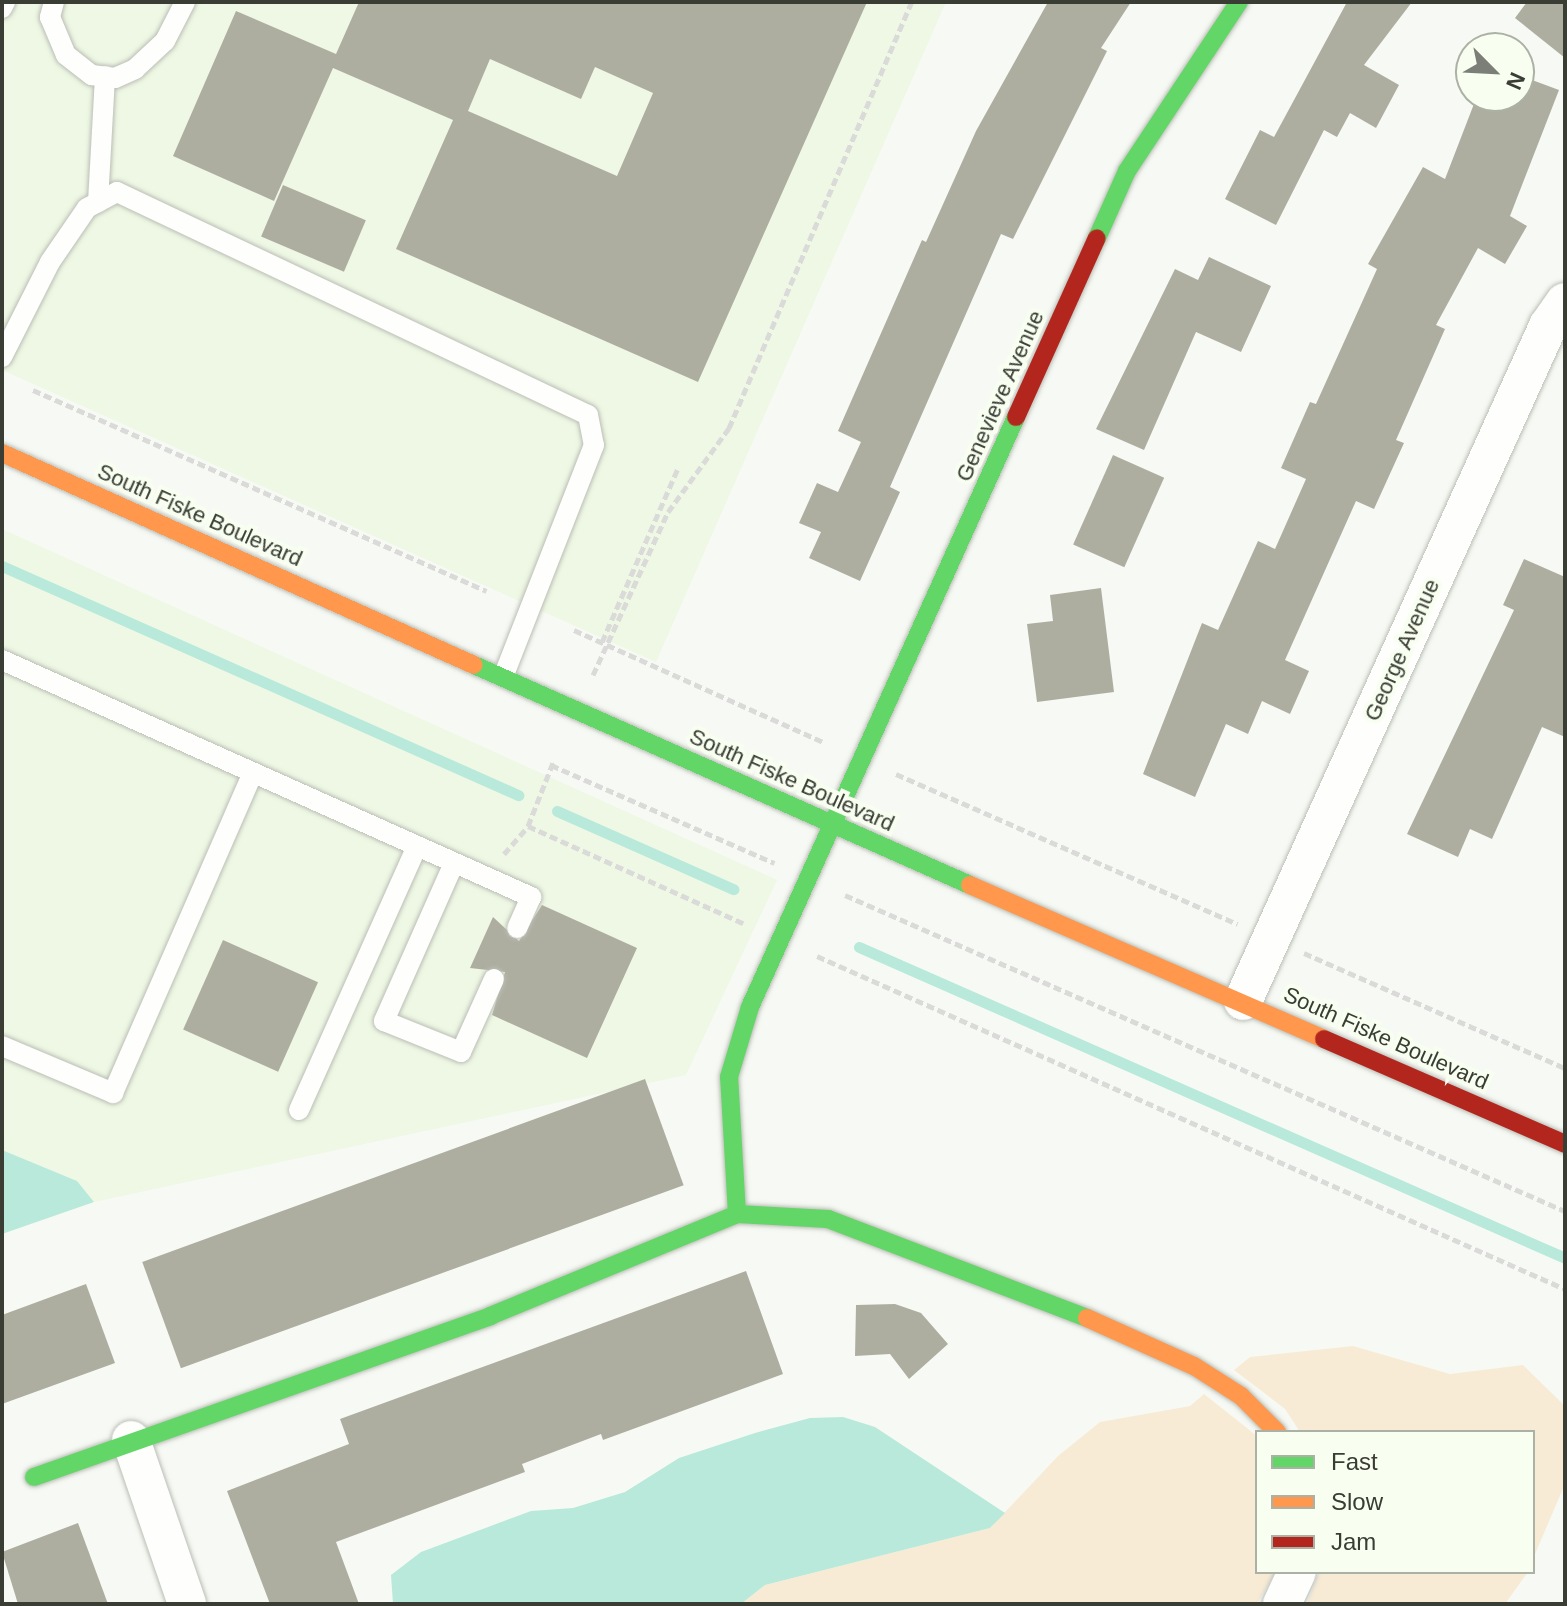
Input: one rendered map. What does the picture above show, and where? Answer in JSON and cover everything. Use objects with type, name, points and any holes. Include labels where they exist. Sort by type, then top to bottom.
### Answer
[{"type":"street","name":"Genevieve Avenue","points":[[737,1214],[729,1077],[750,1007],[1127,171],[1239,2]]},
{"type":"street","name":"George Avenue","points":[[1243,1001],[1548,326],[1565,302]]},
{"type":"street","name":"South Fiske Boulevard","points":[[2,453],[834,826],[1243,1001],[1565,1144]]},
{"type":"street","points":[[34,1477],[131,1440],[490,1316],[737,1214],[828,1219],[1036,1296],[1194,1366],[1241,1396],[1275,1430]]},
{"type":"street","points":[[131,1440],[187,1604]]},
{"type":"street","points":[[1282,1604],[1296,1574]]},
{"type":"lane","points":[[2,8],[5,2]]},
{"type":"lane","points":[[54,2],[50,17],[66,55],[92,75],[105,76],[135,69],[155,50],[185,2]]},
{"type":"lane","points":[[98,202],[105,76]]},
{"type":"lane","points":[[2,357],[50,262],[87,208],[117,192],[588,415],[594,445],[503,677]]},
{"type":"lane","points":[[2,660],[531,897],[517,928]]},
{"type":"lane","points":[[2,1046],[113,1093],[253,773]]},
{"type":"lane","points":[[299,1110],[417,846]]},
{"type":"lane","points":[[454,863],[384,1021],[461,1052],[494,979]]},
{"type":"path","points":[[604,643],[668,512],[729,428],[912,2]]},
{"type":"path","points":[[33,390],[486,591]]},
{"type":"path","points":[[576,710],[678,468]]},
{"type":"path","points":[[574,630],[833,746]]},
{"type":"path","points":[[493,849],[507,855],[528,826],[552,762],[809,879],[1565,1211]]},
{"type":"path","points":[[891,772],[1249,929]]},
{"type":"path","points":[[528,826],[1565,1289]]},
{"type":"path","points":[[1295,950],[1565,1068]]},
{"type":"shaded area","points":[[2,2],[946,2],[656,662],[2,370]]},
{"type":"shaded area","points":[[2,529],[777,880],[686,1075],[94,1202],[77,1181],[2,1150]]},
{"type":"shaded area","points":[[2,1150],[77,1181],[94,1202],[2,1234]]},
{"type":"shaded area","points":[[1353,1346],[1450,1374],[1523,1365],[1565,1406],[1565,1484],[1535,1554],[1535,1430],[1299,1430],[1285,1409],[1234,1370],[1250,1357]]},
{"type":"shaded area","points":[[1204,1394],[1255,1434],[1255,1574],[1274,1574],[1257,1604],[741,1604],[765,1585],[990,1528],[1058,1456],[1100,1422],[1190,1406]]},
{"type":"shaded area","points":[[843,1417],[875,1427],[1005,1513],[990,1528],[765,1585],[741,1604],[393,1604],[391,1575],[421,1552],[531,1511],[573,1508],[625,1492],[679,1458],[755,1433],[810,1418]]},
{"type":"shaded area","points":[[1318,1574],[1527,1574],[1505,1604],[1307,1604]]},
{"type":"building","points":[[359,2],[867,2],[698,382],[396,249],[453,120],[333,68],[274,201],[173,156],[236,11],[336,54]],"holes":[[[490,59],[581,99],[595,67],[653,93],[617,176],[468,111]]]},
{"type":"building","points":[[1048,2],[1131,2],[1101,48],[1107,51],[1013,239],[1001,234],[890,487],[900,492],[860,581],[809,558],[821,532],[799,523],[817,483],[838,492],[861,442],[838,431],[922,240],[926,242],[976,131]]},
{"type":"building","points":[[1347,2],[1412,2],[1364,65],[1399,85],[1376,128],[1350,113],[1337,137],[1324,130],[1276,225],[1225,199],[1260,130],[1274,137]]},
{"type":"building","points":[[1527,2],[1565,2],[1565,58],[1535,32],[1515,18]]},
{"type":"building","points":[[1535,81],[1559,90],[1510,216],[1527,226],[1505,264],[1478,248],[1436,325],[1445,329],[1396,440],[1404,443],[1374,509],[1356,501],[1285,660],[1309,671],[1290,714],[1262,701],[1248,734],[1226,724],[1195,797],[1143,774],[1202,623],[1218,630],[1258,541],[1275,549],[1306,479],[1281,468],[1310,402],[1316,404],[1377,269],[1368,264],[1423,167],[1445,179],[1471,112],[1535,112]]},
{"type":"building","points":[[283,185],[366,220],[344,272],[261,237]]},
{"type":"building","points":[[1209,257],[1271,286],[1241,352],[1196,332],[1144,450],[1096,429],[1175,269],[1198,280]]},
{"type":"building","points":[[1113,455],[1164,478],[1124,567],[1073,545]]},
{"type":"building","points":[[1524,559],[1565,577],[1565,737],[1542,727],[1492,839],[1470,829],[1458,857],[1407,834],[1514,610],[1503,605]]},
{"type":"building","points":[[1101,588],[1114,692],[1037,702],[1027,624],[1053,621],[1050,595]]},
{"type":"building","points":[[542,905],[637,948],[587,1058],[492,1015],[505,972],[470,968],[493,917],[519,941]]},
{"type":"building","points":[[223,940],[318,982],[278,1072],[183,1030]]},
{"type":"building","points":[[645,1079],[684,1185],[181,1368],[142,1262]]},
{"type":"building","points":[[746,1271],[783,1374],[603,1440],[601,1434],[522,1464],[525,1472],[336,1542],[359,1604],[270,1604],[227,1491],[349,1444],[340,1419]]},
{"type":"building","points":[[86,1284],[115,1363],[2,1404],[2,1315]]},
{"type":"building","points":[[895,1304],[921,1313],[948,1344],[909,1379],[890,1354],[855,1356],[856,1305]]},
{"type":"building","points":[[78,1523],[108,1604],[18,1604],[2,1552]]},
{"type":"waterway","points":[[2,566],[518,795]]},
{"type":"waterway","points":[[557,811],[733,889]]},
{"type":"waterway","points":[[859,947],[1565,1258]]},
{"type":"traffic: fast","points":[[1097,238],[1127,171],[1239,2]]},
{"type":"traffic: fast","points":[[737,1214],[729,1077],[750,1007],[1016,417]]},
{"type":"traffic: fast","points":[[474,665],[970,885]]},
{"type":"traffic: fast","points":[[34,1477],[490,1316],[737,1214],[828,1219],[1087,1318]]},
{"type":"traffic: slow","points":[[2,453],[474,665]]},
{"type":"traffic: slow","points":[[970,885],[1324,1039]]},
{"type":"traffic: slow","points":[[1087,1318],[1194,1366],[1241,1396],[1275,1430]]},
{"type":"traffic: jam","points":[[1016,417],[1097,238]]},
{"type":"traffic: jam","points":[[1324,1039],[1565,1144]]}]
